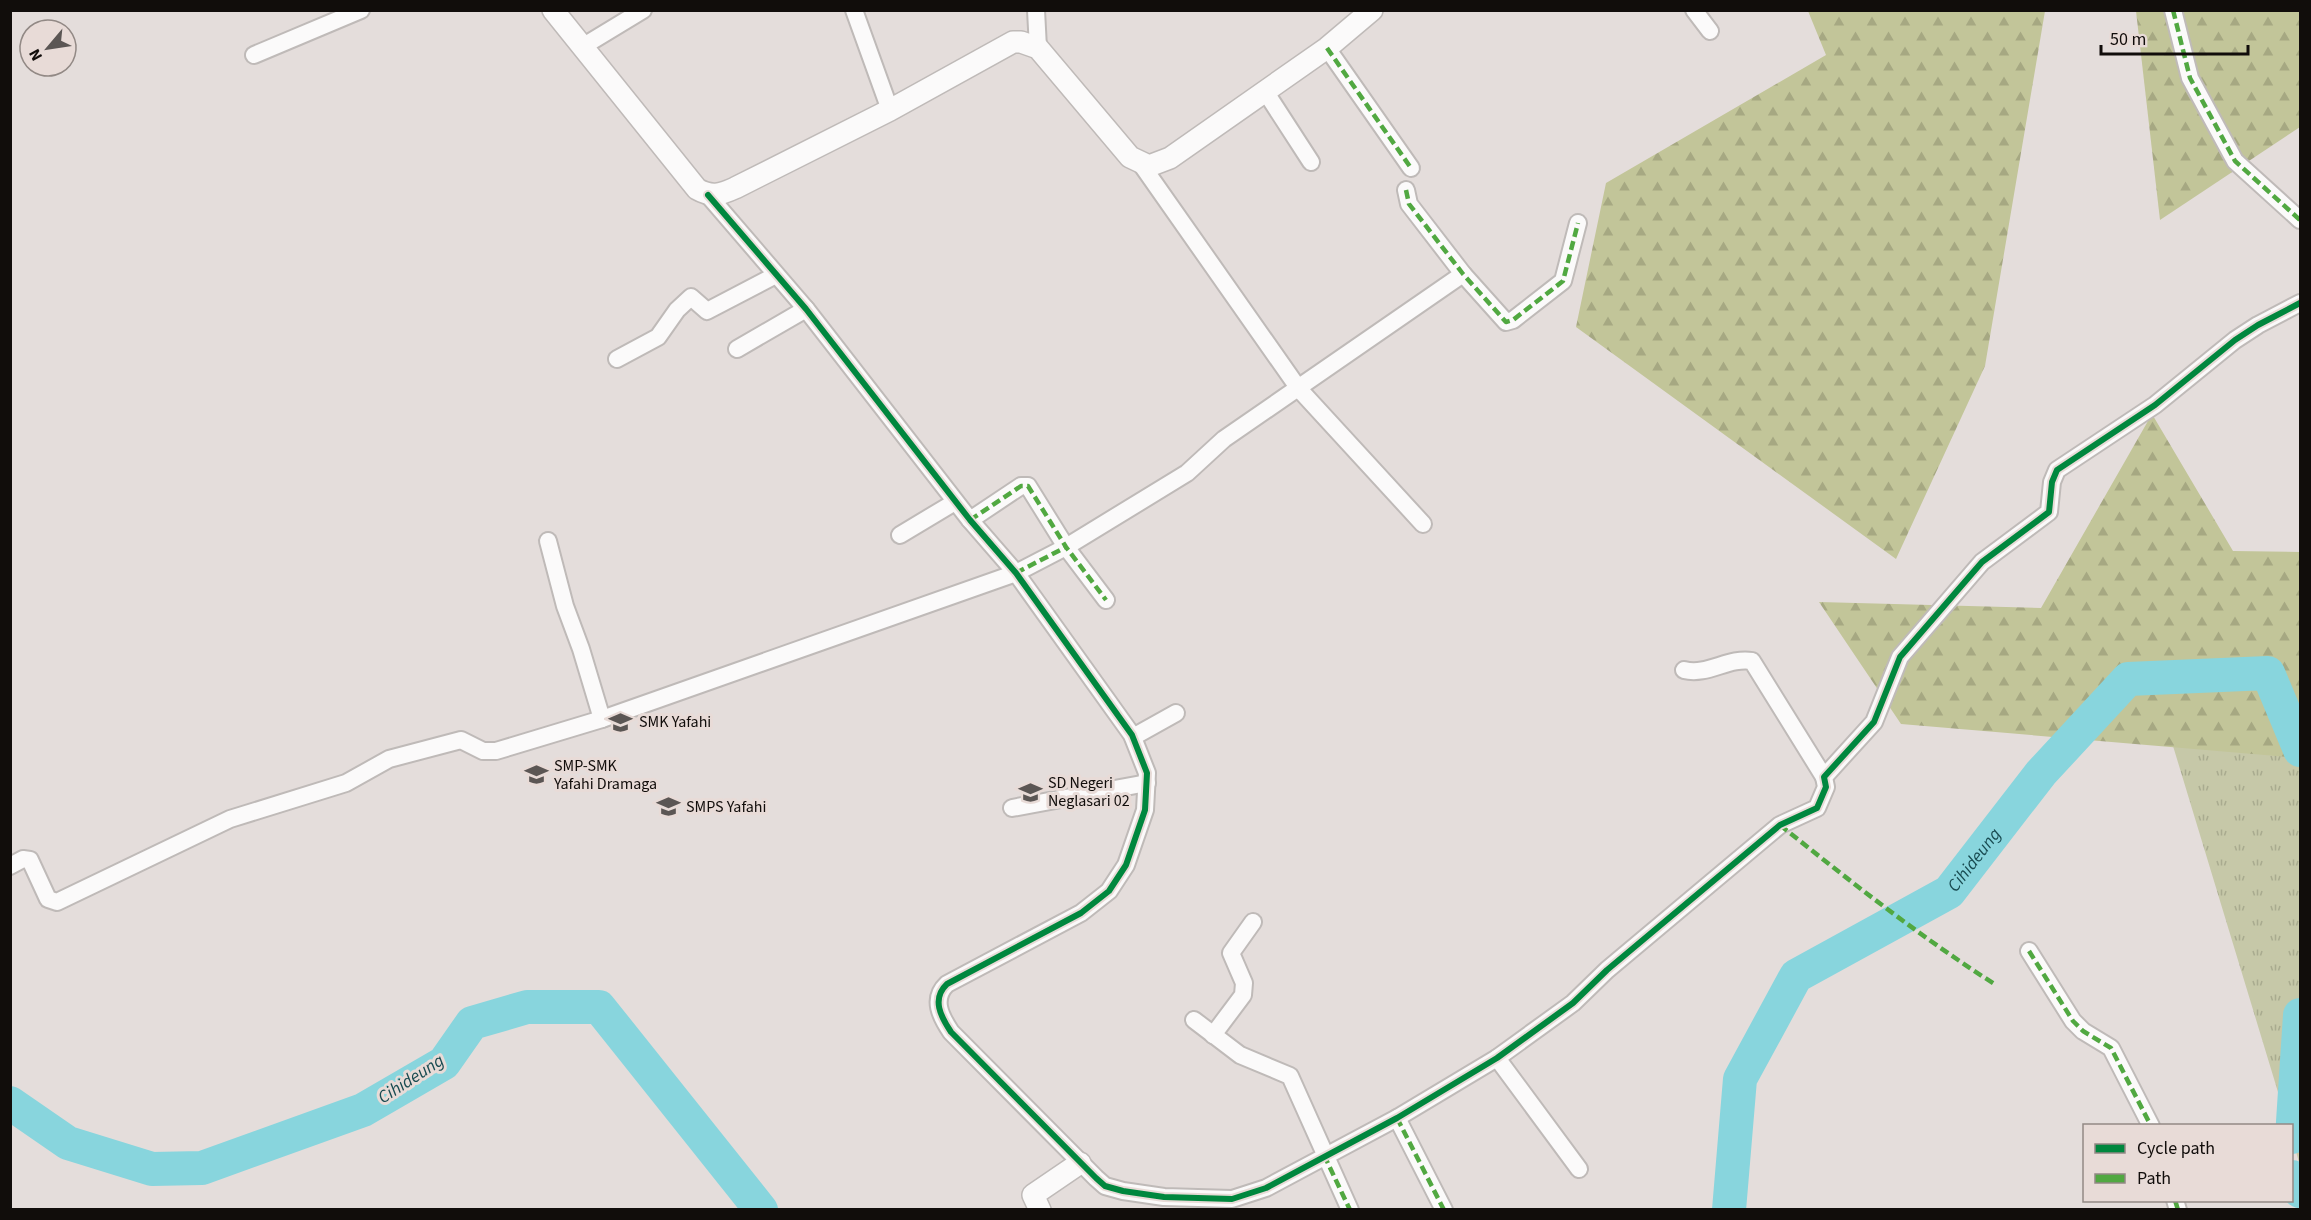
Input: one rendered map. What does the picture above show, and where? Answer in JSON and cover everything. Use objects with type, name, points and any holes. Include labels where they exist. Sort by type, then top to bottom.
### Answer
[{"type":"street","points":[[254,56],[361,10]]},
{"type":"street","points":[[553,10],[697,189],[708,195],[806,309],[955,502],[1016,573],[1133,737],[1141,755],[1147,783],[1140,829],[1126,865],[1109,891],[1081,913],[947,984],[940,990],[938,998],[942,1019],[951,1032],[1105,1186],[1164,1197],[1232,1199],[1266,1188],[1397,1118],[1497,1058],[1573,1003],[1607,970],[1780,825],[1816,808],[1826,787],[1824,777],[1752,661],[1735,661],[1700,672],[1684,670]]},
{"type":"street","points":[[582,47],[643,10]]},
{"type":"street","points":[[854,10],[890,110]]},
{"type":"street","points":[[1036,10],[1038,48]]},
{"type":"street","points":[[708,195],[721,194],[735,188],[890,110],[1004,45],[1022,42],[1038,48],[1130,157],[1149,166],[1170,158],[1327,48],[1372,10]]},
{"type":"street","points":[[1694,10],[1710,32]]},
{"type":"street","points":[[2173,10],[2190,78],[2235,161],[2301,220]]},
{"type":"street","points":[[1327,48],[1411,168]]},
{"type":"street","points":[[1265,91],[1311,162]]},
{"type":"street","points":[[1141,164],[1299,389],[1423,524]]},
{"type":"street","points":[[1406,190],[1407,201],[1463,274],[1504,320],[1510,322],[1563,281],[1578,223]]},
{"type":"street","points":[[10,866],[23,859],[30,860],[48,899],[57,902],[230,819],[346,783],[389,759],[461,740],[483,751],[496,751],[602,719],[1016,573],[1066,546],[1187,473],[1224,439],[1463,274]]},
{"type":"street","points":[[617,359],[658,337],[677,310],[691,297],[707,311],[776,275]]},
{"type":"street","points":[[1824,777],[1874,722],[1900,657],[1982,562],[2049,512],[2052,482],[2057,470],[2155,405],[2235,340],[2258,325],[2301,303]]},
{"type":"street","points":[[737,349],[806,309]]},
{"type":"street","points":[[970,520],[1024,485],[1106,600]]},
{"type":"street","points":[[900,535],[955,502]]},
{"type":"street","points":[[548,541],[565,606],[581,649],[602,719]]},
{"type":"street","points":[[1133,737],[1176,713]]},
{"type":"street","points":[[1012,808],[1147,783]]},
{"type":"street","points":[[1213,1035],[1244,995],[1244,983],[1231,953],[1253,922]]},
{"type":"street","points":[[2029,951],[2073,1021],[2083,1031],[2111,1048],[2150,1124]]},
{"type":"street","points":[[1194,1020],[1240,1055],[1290,1076],[1350,1209]]},
{"type":"street","points":[[1497,1058],[1579,1169]]},
{"type":"street","points":[[1397,1118],[1444,1209]]},
{"type":"street","points":[[1040,1209],[1033,1195],[1080,1163]]},
{"type":"green space","points":[[1808,11],[2045,11],[1985,366],[1896,559],[1576,327],[1606,183],[1826,55]]},
{"type":"green space","points":[[2136,11],[2300,11],[2300,127],[2160,220]]},
{"type":"green space","points":[[2152,414],[2233,551],[2300,552],[2300,758],[1901,724],[1819,602],[2041,608]]},
{"type":"green space","points":[[2300,661],[2300,1166],[2293,1141],[2293,1124],[2288,1124],[2153,680]]},
{"type":"waterway","name":"Cihideung","points":[[1729,1210],[1740,1079],[1796,976],[1949,892],[2041,773],[2128,679],[2268,673],[2300,750]]},
{"type":"waterway","name":"Cihideung","points":[[10,1103],[68,1143],[152,1169],[202,1168],[363,1110],[444,1063],[472,1023],[527,1007],[599,1007],[761,1210]]},
{"type":"waterway","name":"Cihideung","points":[[2293,1124],[2300,1015]]},
{"type":"waterway","name":"Cihideung","points":[[2293,1179],[2300,1191]]},
{"type":"marked path","points":[[2173,10],[2190,78],[2235,161],[2300,220]]},
{"type":"marked path","points":[[1327,48],[1411,168]]},
{"type":"marked path","points":[[1406,190],[1409,204],[1463,274],[1506,322],[1513,320],[1563,281],[1578,223]]},
{"type":"marked path","points":[[970,520],[1021,486],[1028,486],[1066,547],[1106,600]]},
{"type":"marked path","points":[[1016,573],[1066,547]]},
{"type":"marked path","points":[[1780,825],[1912,928],[1996,985]]},
{"type":"marked path","points":[[2029,951],[2073,1021],[2083,1031],[2111,1048],[2150,1124]]},
{"type":"marked path","points":[[1397,1118],[1444,1210]]},
{"type":"marked path","points":[[1324,1155],[1350,1210]]},
{"type":"marked path","points":[[2176,1202],[2178,1210]]},
{"type":"cycle path","points":[[708,195],[806,309],[970,520],[1016,573],[1132,735],[1147,773],[1145,810],[1126,865],[1109,891],[1081,913],[947,984],[939,996],[939,1008],[951,1032],[1105,1186],[1164,1197],[1232,1199],[1266,1188],[1397,1118],[1497,1058],[1573,1003],[1607,970],[1780,825],[1817,808],[1826,787],[1824,777],[1874,722],[1900,657],[1982,562],[2049,512],[2052,482],[2057,470],[2155,405],[2235,340],[2300,303]]},
{"type":"place","name":"SMK Yafahi","points":[[621,722]]},
{"type":"place","name":"SMP-SMK Yafahi Dramaga","points":[[536,775]]},
{"type":"place","name":"SD Negeri Neglasari 02","points":[[1030,792]]},
{"type":"place","name":"SMPS Yafahi","points":[[668,807]]}]
